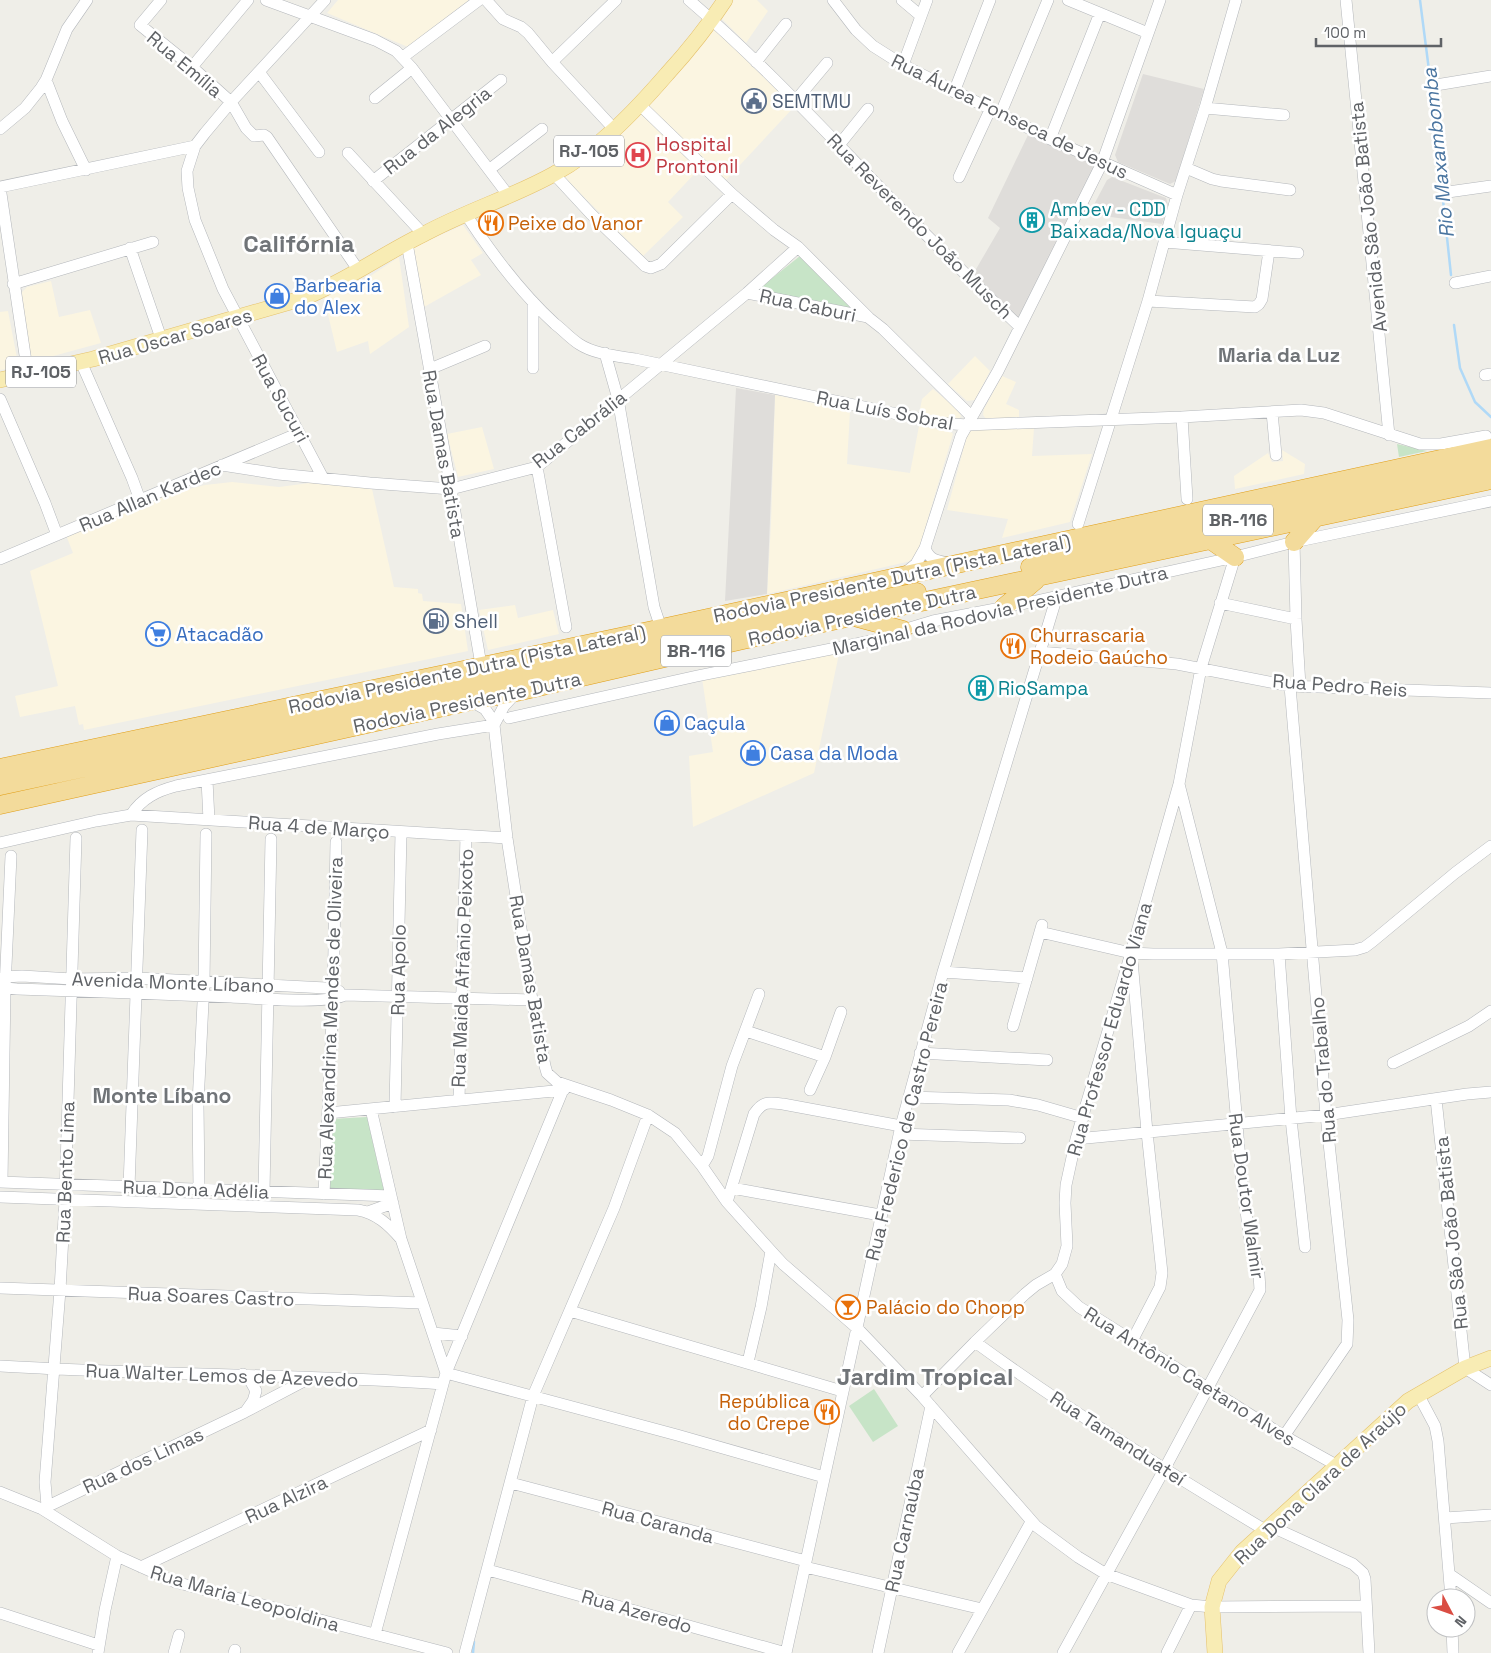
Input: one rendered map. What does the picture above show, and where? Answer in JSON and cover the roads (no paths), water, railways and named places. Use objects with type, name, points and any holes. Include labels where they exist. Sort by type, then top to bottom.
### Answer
[{"type":"highway","name":"Rodovia Presidente Dutra (Pista Lateral)","points":[[0,768],[901,576],[1488,442]]},
{"type":"highway","name":"Rodovia Presidente Dutra","points":[[0,786],[798,615],[985,578],[1122,545],[1491,466]]},
{"type":"highway","name":"Rodovia Presidente Dutra","points":[[6,804],[517,692],[743,640],[1491,480]]},
{"type":"highway","points":[[1294,542],[1315,518]]},
{"type":"highway","points":[[1212,541],[1235,557]]},
{"type":"highway","points":[[1004,607],[1038,578]]},
{"type":"highway","points":[[855,617],[903,630]]},
{"type":"main road","name":"Rua Oscar Soares","points":[[0,380],[81,362],[304,298],[359,271],[406,243],[465,213],[554,174],[583,155],[615,130],[640,105],[712,20],[725,0]]},
{"type":"main road","name":"Rua Dona Clara de Araújo","points":[[1215,1653],[1212,1607],[1219,1582],[1242,1552],[1399,1409],[1418,1394],[1465,1368],[1491,1358]]},
{"type":"street","points":[[0,129],[25,108],[46,80],[67,29],[87,0]]},
{"type":"street","name":"Rua Emília","points":[[161,0],[140,26],[192,67],[231,102],[249,132],[254,136],[264,136],[269,140],[359,271]]},
{"type":"street","points":[[192,67],[248,0]]},
{"type":"street","points":[[266,0],[375,40],[404,57],[508,195]]},
{"type":"street","points":[[28,375],[0,187],[195,146],[231,102],[325,0]]},
{"type":"street","points":[[404,57],[479,0]]},
{"type":"street","points":[[486,0],[503,19],[524,30],[615,130]]},
{"type":"street","points":[[552,62],[616,0]]},
{"type":"street","name":"Rua Reverendo João Musch","points":[[689,0],[796,100],[886,194],[1020,327]]},
{"type":"street","name":"Rua Áurea Fonseca de Jesus","points":[[833,0],[856,30],[873,46],[903,65],[1050,140],[1177,196]]},
{"type":"street","points":[[902,0],[921,16]]},
{"type":"street","points":[[903,65],[927,0]]},
{"type":"street","points":[[954,92],[990,0]]},
{"type":"street","points":[[959,177],[995,112],[1048,0]]},
{"type":"street","points":[[1068,0],[1148,33]]},
{"type":"street","points":[[901,576],[916,564],[925,548],[958,441],[1020,327],[1102,163],[1160,0]]},
{"type":"street","points":[[1078,524],[1148,302],[1177,196],[1236,0]]},
{"type":"street","name":"Avenida São João Batista","points":[[1346,0],[1389,435]]},
{"type":"street","points":[[1050,140],[1100,13]]},
{"type":"street","points":[[756,62],[786,24]]},
{"type":"street","points":[[796,100],[827,63]]},
{"type":"street","points":[[374,98],[412,68]]},
{"type":"street","points":[[259,72],[319,152]]},
{"type":"street","points":[[1436,84],[1491,76]]},
{"type":"street","points":[[46,80],[62,121],[86,170]]},
{"type":"street","name":"Rua da Alegria","points":[[373,181],[501,80]]},
{"type":"street","points":[[640,105],[732,194],[774,230],[798,247],[869,318],[883,329],[969,421]]},
{"type":"street","points":[[1205,108],[1284,115]]},
{"type":"street","points":[[839,145],[868,109]]},
{"type":"street","points":[[490,170],[542,129]]},
{"type":"street","name":"Rua Sucuri","points":[[195,146],[187,171],[188,188],[192,208],[223,289],[323,478]]},
{"type":"street","points":[[348,153],[423,234]]},
{"type":"street","points":[[1186,168],[1221,181],[1290,190]]},
{"type":"street","points":[[554,174],[616,238],[645,266],[651,268],[661,264],[732,194]]},
{"type":"street","points":[[1448,192],[1491,186]]},
{"type":"street","name":"Rua Luís Sobral","points":[[465,213],[489,250],[533,302],[580,344],[605,353],[931,421],[1112,420],[1300,410],[1315,411],[1412,442],[1433,445],[1488,442]]},
{"type":"street","points":[[13,284],[153,242]]},
{"type":"street","points":[[1164,242],[1298,253]]},
{"type":"street","name":"Rua Damas Batista","points":[[406,243],[430,369],[481,665]]},
{"type":"street","name":"Rua Cabrália","points":[[222,465],[278,474],[451,489],[537,467],[747,292],[798,247]]},
{"type":"street","points":[[130,248],[162,340]]},
{"type":"street","points":[[1148,302],[1255,307],[1262,299],[1269,251]]},
{"type":"street","points":[[1455,283],[1491,276]]},
{"type":"street","name":"Rua Caburi","points":[[747,292],[869,318]]},
{"type":"street","points":[[533,302],[533,368]]},
{"type":"street","points":[[430,369],[485,346]]},
{"type":"street","points":[[605,353],[618,399],[654,607],[661,628]]},
{"type":"street","points":[[81,362],[140,500]]},
{"type":"street","points":[[0,399],[57,535]]},
{"type":"street","points":[[1272,412],[1276,456]]},
{"type":"street","points":[[1182,417],[1188,499]]},
{"type":"street","name":"Rua Allan Kardec","points":[[0,559],[299,432]]},
{"type":"street","points":[[537,467],[566,626]]},
{"type":"street","name":"Marginal da Rodovia Presidente Dutra","points":[[509,718],[697,676],[876,640],[934,621],[1058,596],[1294,542],[1491,501]]},
{"type":"street","name":"Rua do Trabalho","points":[[1284,1436],[1347,1344],[1348,1339],[1346,1291],[1326,1115],[1295,686],[1294,542]]},
{"type":"street","points":[[925,548],[928,556],[936,560],[962,562]]},
{"type":"street","points":[[1179,784],[1201,668],[1235,557]]},
{"type":"street","name":"Rua Frederico de Castro Pereira","points":[[786,1653],[900,1130],[943,972],[1058,596]]},
{"type":"street","points":[[1220,604],[1296,619]]},
{"type":"street","name":"Rua Pedro Reis","points":[[1040,652],[1177,664],[1295,686],[1491,693]]},
{"type":"street","points":[[131,815],[141,802],[152,794],[176,786],[494,723],[504,706],[517,692]]},
{"type":"street","points":[[471,701],[485,710],[494,723]]},
{"type":"street","name":"Rua Damas Batista","points":[[494,723],[507,838],[532,1000],[548,1073],[554,1081],[565,1087],[611,1100],[648,1115],[675,1133],[702,1166],[727,1202],[771,1251],[857,1328],[931,1406],[1031,1522],[1078,1557],[1106,1574],[1192,1605]]},
{"type":"street","points":[[207,780],[208,820]]},
{"type":"street","name":"Rua Professor Eduardo Viana","points":[[1055,1274],[1065,1256],[1066,1185],[1076,1139],[1179,784]]},
{"type":"street","name":"Rua Doutor Walmir","points":[[1063,1653],[1260,1290],[1259,1274],[1251,1248],[1242,1182],[1222,953],[1179,784]]},
{"type":"street","name":"Rua 4 de Março","points":[[0,844],[96,821],[131,815],[400,833],[507,838]]},
{"type":"street","points":[[129,1187],[142,830]]},
{"type":"street","name":"Rua Apolo","points":[[395,1107],[400,833]]},
{"type":"street","points":[[199,1189],[198,1104],[204,982],[206,834]]},
{"type":"street","name":"Rua Maida Afrânio Peixoto","points":[[458,1100],[466,836]]},
{"type":"street","name":"Rua Bento Lima","points":[[44,1507],[55,1369],[66,1184],[76,838]]},
{"type":"street","points":[[264,1192],[271,839]]},
{"type":"street","name":"Rua Alexandrina Mendes de Oliveira","points":[[324,1194],[333,994],[336,842]]},
{"type":"street","points":[[1013,1026],[1041,928],[1131,953],[1279,954],[1354,950],[1365,947],[1491,846]]},
{"type":"street","points":[[1,1182],[3,982],[11,856]]},
{"type":"street","points":[[1131,953],[1162,1280],[1156,1296],[1132,1341]]},
{"type":"street","points":[[1279,954],[1290,1118],[1305,1248]]},
{"type":"street","points":[[943,972],[1027,978]]},
{"type":"street","name":"Avenida Monte Líbano","points":[[3,982],[137,978],[268,985],[344,995],[532,1000]]},
{"type":"street","name":"Avenida Monte Líbano","points":[[3,982],[71,991],[268,999],[333,994]]},
{"type":"street","points":[[702,1166],[708,1156],[732,1066],[759,994]]},
{"type":"street","points":[[1116,1001],[1128,1005],[1137,1012]]},
{"type":"street","points":[[1393,1063],[1469,1026],[1491,1011]]},
{"type":"street","points":[[810,1090],[825,1057],[841,1012]]},
{"type":"street","points":[[746,1031],[825,1057]]},
{"type":"street","points":[[920,1053],[1047,1060]]},
{"type":"street","points":[[328,1114],[565,1087],[445,1379],[375,1634]]},
{"type":"street","points":[[1076,1139],[1326,1115],[1491,1092]]},
{"type":"street","points":[[909,1097],[1009,1100],[1038,1105],[1083,1118]]},
{"type":"street","name":"Rua São João Batista","points":[[1436,1099],[1465,1368]]},
{"type":"street","points":[[727,1202],[754,1114],[763,1103],[783,1104],[900,1130],[1020,1138]]},
{"type":"street","points":[[371,1110],[401,1238],[433,1333],[445,1379]]},
{"type":"street","points":[[465,1653],[533,1396],[614,1208],[648,1115]]},
{"type":"street","name":"Rua Dona Adélia","points":[[1,1182],[324,1194],[392,1199]]},
{"type":"street","points":[[732,1188],[880,1215]]},
{"type":"street","name":"Rua Dona Adélia","points":[[0,1197],[368,1212],[392,1199]]},
{"type":"street","points":[[368,1212],[386,1223],[401,1238]]},
{"type":"street","points":[[748,1362],[761,1307],[771,1251]]},
{"type":"street","points":[[922,1396],[1025,1294],[1055,1274]]},
{"type":"street","name":"Rua Antônio Caetano Alves","points":[[1055,1274],[1062,1291],[1079,1308],[1284,1436],[1338,1466]]},
{"type":"street","name":"Rua Soares Castro","points":[[0,1288],[422,1303]]},
{"type":"street","points":[[570,1311],[842,1391]]},
{"type":"street","points":[[433,1333],[462,1336]]},
{"type":"street","name":"Rua Tamanduateí","points":[[975,1342],[1031,1383],[1165,1468],[1267,1528],[1359,1568],[1365,1579],[1369,1653]]},
{"type":"street","name":"Rua Walter Lemos de Azevedo","points":[[0,1366],[310,1378],[445,1379],[533,1396],[824,1477]]},
{"type":"street","points":[[1465,1368],[1491,1385]]},
{"type":"street","points":[[243,1374],[256,1391],[253,1401],[245,1412]]},
{"type":"street","name":"Rua dos Limas","points":[[44,1507],[245,1412],[310,1378]]},
{"type":"street","points":[[1418,1394],[1435,1426],[1438,1441],[1450,1588]]},
{"type":"street","name":"Rua Carnaúba","points":[[878,1653],[931,1406]]},
{"type":"street","name":"Rua Alzira","points":[[140,1568],[431,1430]]},
{"type":"street","name":"Rua Caranda","points":[[510,1483],[892,1587],[982,1609]]},
{"type":"street","name":"Rua Maria Leopoldina","points":[[0,1492],[44,1507],[117,1556],[140,1568],[175,1582],[440,1652]]},
{"type":"street","points":[[1445,1518],[1491,1515]]},
{"type":"street","points":[[958,1653],[1031,1522]]},
{"type":"street","points":[[0,1614],[98,1649],[117,1556]]},
{"type":"street","name":"Rua Azeredo","points":[[488,1570],[786,1653]]},
{"type":"street","points":[[1450,1574],[1491,1603]]},
{"type":"street","points":[[1166,1653],[1192,1605],[1212,1607],[1366,1606]]},
{"type":"street","points":[[174,1653],[178,1635]]},
{"type":"street","points":[[1452,1638],[1453,1653]]},
{"type":"waterway","name":"Rio Maxambomba","points":[[1420,0],[1451,275]]},
{"type":"waterway","name":"Rio Maxambomba","points":[[1454,325],[1460,368],[1475,402],[1491,417]]},
{"type":"waterway","points":[[473,1653],[474,1642]]},
{"type":"place","name":"SEMTMU","points":[[754,101]]},
{"type":"place","name":"Hospital Prontonil","points":[[638,155]]},
{"type":"place","name":"Ambev - CDD Baixada/Nova Iguaçu","points":[[1032,220]]},
{"type":"place","name":"Peixe do Vanor","points":[[491,223]]},
{"type":"place","name":"Barbearia do Alex","points":[[277,296]]},
{"type":"place","name":"Shell","points":[[436,621]]},
{"type":"place","name":"Atacadão","points":[[158,634]]},
{"type":"place","name":"Churrascaria Rodeio Gaúcho","points":[[1013,646]]},
{"type":"place","name":"RioSampa","points":[[981,688]]},
{"type":"place","name":"Caçula","points":[[667,723]]},
{"type":"place","name":"Casa da Moda","points":[[753,753]]},
{"type":"place","name":"Palácio do Chopp","points":[[848,1307]]},
{"type":"place","name":"República do Crepe","points":[[827,1412]]},
{"type":"district","name":"Califórnia","points":[[299,244]]},
{"type":"district","name":"Maria da Luz","points":[[1279,355]]},
{"type":"district","name":"Monte Líbano","points":[[162,1096]]},
{"type":"district","name":"Jardim Tropical","points":[[925,1377]]}]
